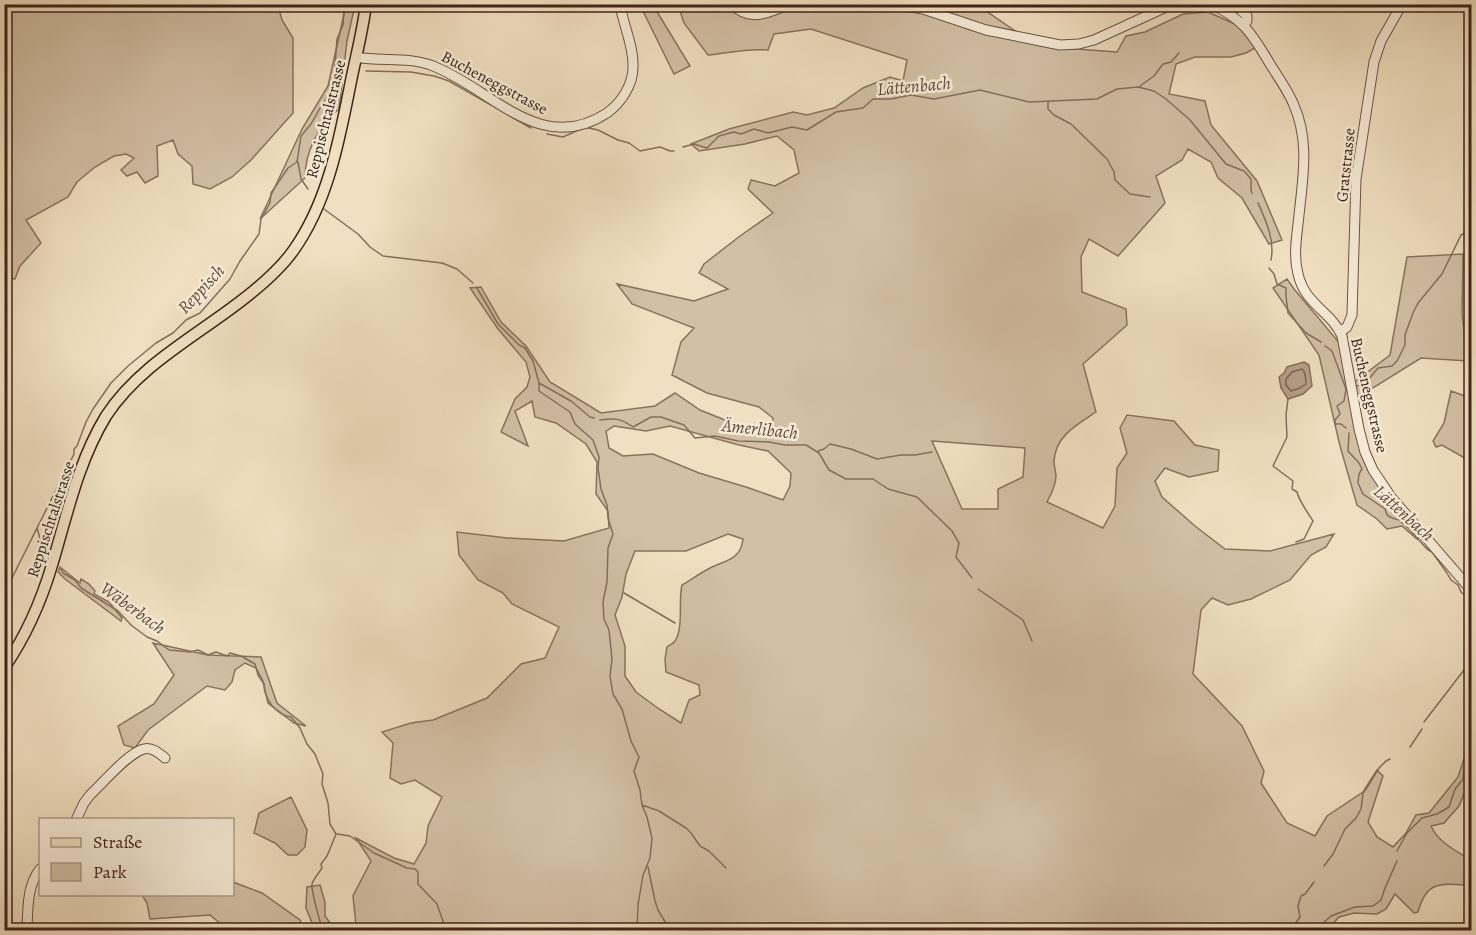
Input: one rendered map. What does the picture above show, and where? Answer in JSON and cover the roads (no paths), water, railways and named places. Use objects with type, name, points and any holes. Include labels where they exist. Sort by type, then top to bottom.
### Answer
[{"type":"main road","name":"Reppischtalstrasse","points":[[4,668],[34,616],[52,567],[81,468],[103,422],[113,407],[131,385],[155,364],[256,289],[292,252],[308,227],[320,201],[341,127],[366,4]]},
{"type":"street","name":"Bucheneggstrasse","points":[[356,57],[368,60],[409,60],[425,63],[461,80],[532,122],[552,127],[577,125],[609,111],[617,104],[633,76],[633,59],[620,4]]},
{"type":"street","points":[[731,4],[744,14],[751,16],[793,4]]},
{"type":"street","points":[[893,4],[923,9],[986,30],[1060,45],[1079,44],[1100,38],[1173,4]]},
{"type":"street","name":"Bucheneggstrasse","points":[[1210,4],[1227,12],[1244,25],[1257,42],[1291,99],[1300,122],[1305,160],[1296,248],[1297,269],[1306,295],[1340,332],[1359,429],[1373,470],[1391,497],[1472,591]]},
{"type":"street","points":[[1234,4],[1247,16],[1244,25]]},
{"type":"street","name":"Gratstrasse","points":[[1340,332],[1347,327],[1352,315],[1356,179],[1374,62],[1381,41],[1402,4]]},
{"type":"street","points":[[76,818],[90,795],[135,753],[145,748],[155,750],[165,758]]},
{"type":"street","points":[[24,930],[27,928],[30,891],[39,871]]},
{"type":"water","points":[[1304,362],[1309,365],[1312,386],[1303,394],[1288,399],[1281,388],[1279,377],[1287,367]]},
{"type":"waterway","name":"Reppisch","points":[[4,594],[74,454],[86,422],[111,383],[156,343],[173,333],[186,320],[200,313],[230,279],[259,234],[261,219],[270,203],[271,193],[288,168],[297,162],[301,136],[328,97],[330,85],[334,79],[337,39],[343,25],[346,4]]},
{"type":"waterway","points":[[1248,9],[1253,4]]},
{"type":"waterway","points":[[1140,86],[1154,76],[1163,64],[1171,62],[1179,53]]},
{"type":"waterway","name":"Lättenbach","points":[[336,61],[345,67]]},
{"type":"waterway","name":"Lättenbach","points":[[366,71],[411,72],[449,81],[531,128]]},
{"type":"waterway","name":"Lättenbach","points":[[683,147],[694,144],[707,148],[719,136],[734,132],[741,134],[754,129],[768,133],[792,127],[807,130],[836,112],[863,108],[873,99],[891,99],[911,95],[934,99],[980,90],[1029,102],[1097,99],[1117,89],[1138,87],[1154,91],[1190,120],[1226,164],[1244,171],[1251,179],[1252,193]]},
{"type":"waterway","points":[[1048,102],[1048,109],[1054,115],[1071,124],[1107,159],[1114,172],[1115,180],[1130,194],[1150,197]]},
{"type":"waterway","name":"Lättenbach","points":[[547,134],[563,137],[583,128],[589,128],[629,143],[640,151],[660,147],[674,151]]},
{"type":"waterway","name":"Ämerlibach","points":[[298,162],[301,179],[308,189]]},
{"type":"waterway","name":"Lättenbach","points":[[1258,203],[1271,238],[1271,260]]},
{"type":"waterway","name":"Ämerlibach","points":[[324,209],[383,256],[442,263],[457,269],[473,283]]},
{"type":"waterway","points":[[1355,386],[1364,385],[1378,368],[1392,366],[1397,361],[1405,345],[1405,335],[1418,303],[1442,274],[1461,235],[1465,233]]},
{"type":"waterway","name":"Lättenbach","points":[[1269,268],[1277,284],[1286,288],[1288,313],[1306,333],[1321,342]]},
{"type":"waterway","name":"Ämerlibach","points":[[477,288],[498,324],[525,348],[533,361],[539,383],[571,401],[594,418]]},
{"type":"waterway","name":"Lättenbach","points":[[1325,346],[1332,351],[1346,389],[1344,401],[1337,406],[1340,414],[1335,420],[1335,424],[1341,424],[1346,428]]},
{"type":"waterway","points":[[539,383],[539,391],[570,412],[575,424],[593,440],[599,457],[601,489],[613,534],[608,548],[607,582],[603,602],[612,659],[610,676],[613,694],[622,709],[631,741],[639,757],[634,771],[652,838],[650,858],[643,875],[638,905],[637,930]]},
{"type":"waterway","points":[[1288,399],[1287,437],[1273,466],[1293,481],[1292,489],[1297,492],[1313,521],[1304,539],[1296,542]]},
{"type":"waterway","name":"Ämerlibach","points":[[600,420],[617,419],[633,427],[651,417],[661,417],[684,425],[695,438],[715,436],[738,441],[806,445],[819,453],[829,470],[846,479],[873,479],[888,489],[917,497],[952,531],[959,543],[956,557],[972,578]]},
{"type":"waterway","name":"Lättenbach","points":[[1349,433],[1348,451],[1362,469],[1358,483],[1363,494],[1385,509],[1387,515],[1399,520],[1408,528],[1432,552],[1461,592],[1472,601]]},
{"type":"waterway","points":[[818,451],[830,444],[877,459],[932,452]]},
{"type":"waterway","name":"Wäberbach","points":[[37,528],[43,549],[49,556]]},
{"type":"waterway","name":"Wäberbach","points":[[61,569],[81,588],[118,611],[131,625],[169,650],[190,652],[198,650],[208,655],[216,652],[227,656],[230,653],[255,664],[269,701],[280,713],[291,717],[300,728],[323,774],[322,784],[328,803],[330,824],[336,834],[321,864],[322,868],[312,884],[323,930]]},
{"type":"waterway","points":[[978,589],[1023,620],[1032,641]]},
{"type":"waterway","points":[[624,593],[675,623]]},
{"type":"waterway","points":[[1424,722],[1472,656]]},
{"type":"waterway","points":[[1410,747],[1422,729]]},
{"type":"waterway","points":[[1397,851],[1407,833],[1422,818],[1437,814],[1449,807],[1455,789],[1463,779],[1464,770],[1469,763],[1467,756],[1472,745]]},
{"type":"waterway","points":[[1324,866],[1333,854],[1345,829],[1361,809],[1363,793],[1379,768],[1390,759]]},
{"type":"waterway","points":[[642,805],[659,811],[686,828],[700,846],[709,851],[726,868]]},
{"type":"waterway","points":[[337,834],[350,836],[374,853],[407,868],[415,869],[418,872],[418,884],[437,904],[444,924],[452,926],[453,930]]},
{"type":"waterway","points":[[1319,930],[1331,916],[1355,907],[1373,906],[1381,900],[1397,861]]},
{"type":"waterway","points":[[648,867],[658,910],[670,930]]},
{"type":"waterway","points":[[1287,930],[1300,917],[1298,906],[1301,896],[1314,882]]}]
